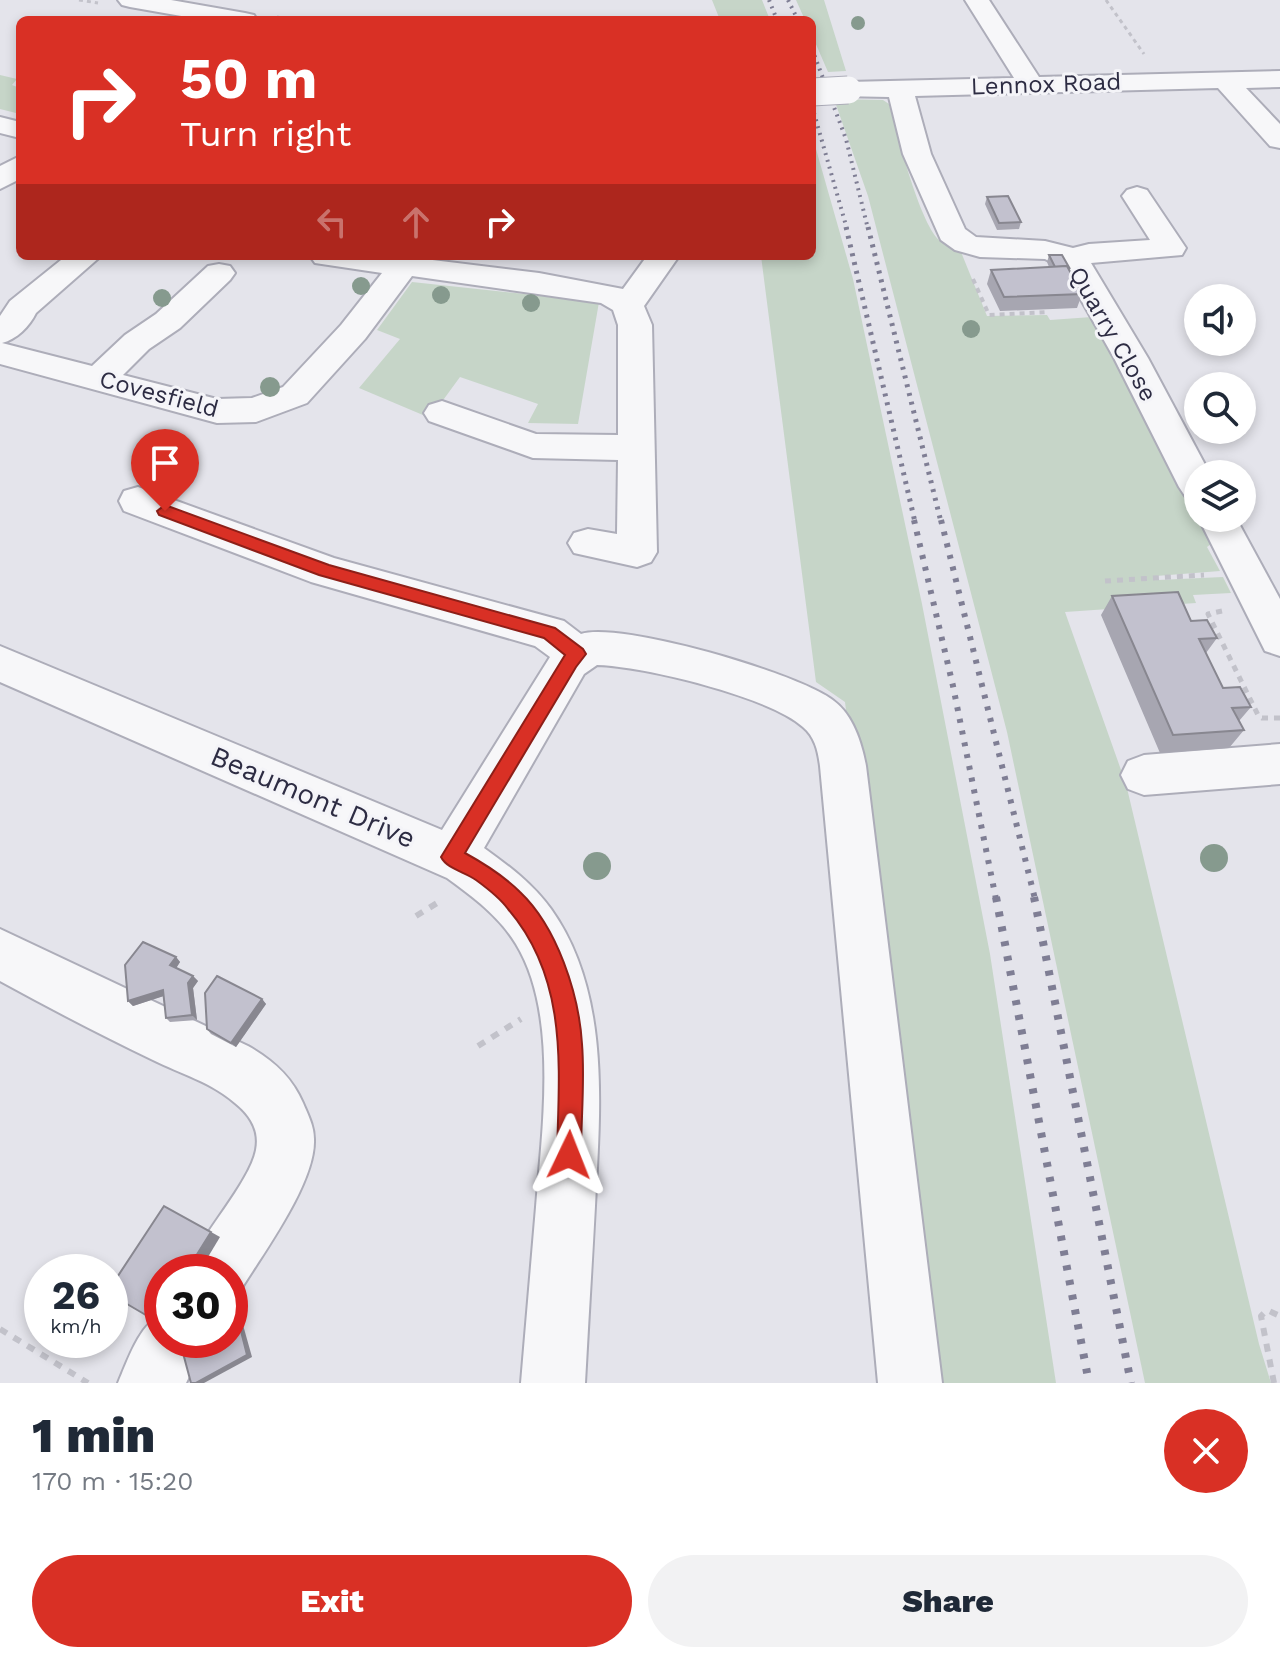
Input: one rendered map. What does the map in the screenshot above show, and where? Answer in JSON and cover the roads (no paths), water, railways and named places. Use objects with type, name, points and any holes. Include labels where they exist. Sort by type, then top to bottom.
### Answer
[{"type":"street","points":[[130,0],[222,16]]},
{"type":"street","points":[[977,0],[1031,85]]},
{"type":"street","name":"Lennox Road","points":[[816,92],[1280,79]]},
{"type":"street","points":[[1226,81],[1280,140]]},
{"type":"street","name":"Quarry Close","points":[[900,88],[917,154],[954,236],[982,248],[1037,247],[1071,259],[1079,267],[1131,358],[1184,460]]},
{"type":"street","points":[[1071,259],[1093,252],[1171,248],[1137,196]]},
{"type":"street","points":[[0,333],[17,318],[22,308],[80,260]]},
{"type":"street","points":[[354,260],[607,294],[627,305],[635,325],[637,552],[588,543]]},
{"type":"street","points":[[627,305],[645,285],[661,260]]},
{"type":"street","name":"Covesfield","points":[[0,353],[225,412],[249,411],[291,398],[365,318],[403,267]]},
{"type":"street","points":[[99,379],[137,342],[168,321],[219,273]]},
{"type":"street","points":[[442,413],[533,446],[637,448]]},
{"type":"street","points":[[138,501],[325,571],[549,633],[577,654]]},
{"type":"street","points":[[1224,532],[1280,639]]},
{"type":"street","points":[[451,876],[569,662],[591,647],[613,649],[763,688],[813,709],[837,738],[843,766],[910,1383]]},
{"type":"street","name":"Beaumont Drive","points":[[0,663],[451,876],[482,873],[528,915],[553,967],[567,1014],[571,1043],[569,1140],[553,1383]]},
{"type":"street","points":[[1144,775],[1280,764]]},
{"type":"street","points":[[0,954],[248,1077],[276,1108],[284,1127],[286,1145],[282,1160],[270,1186],[227,1254]]},
{"type":"street","points":[[150,1383],[165,1358]]},
{"type":"railway","points":[[769,0],[775,16]]},
{"type":"railway","points":[[788,0],[796,16]]},
{"type":"railway","points":[[816,60],[846,139],[868,229]]},
{"type":"railway","points":[[816,120],[847,229]]},
{"type":"railway","points":[[846,227],[915,522]]},
{"type":"railway","points":[[868,227],[941,522]]},
{"type":"railway","points":[[914,520],[953,686],[996,899]]},
{"type":"railway","points":[[941,520],[1035,899]]},
{"type":"railway","points":[[996,897],[1089,1383]]},
{"type":"railway","points":[[1034,897],[1131,1383]]}]
